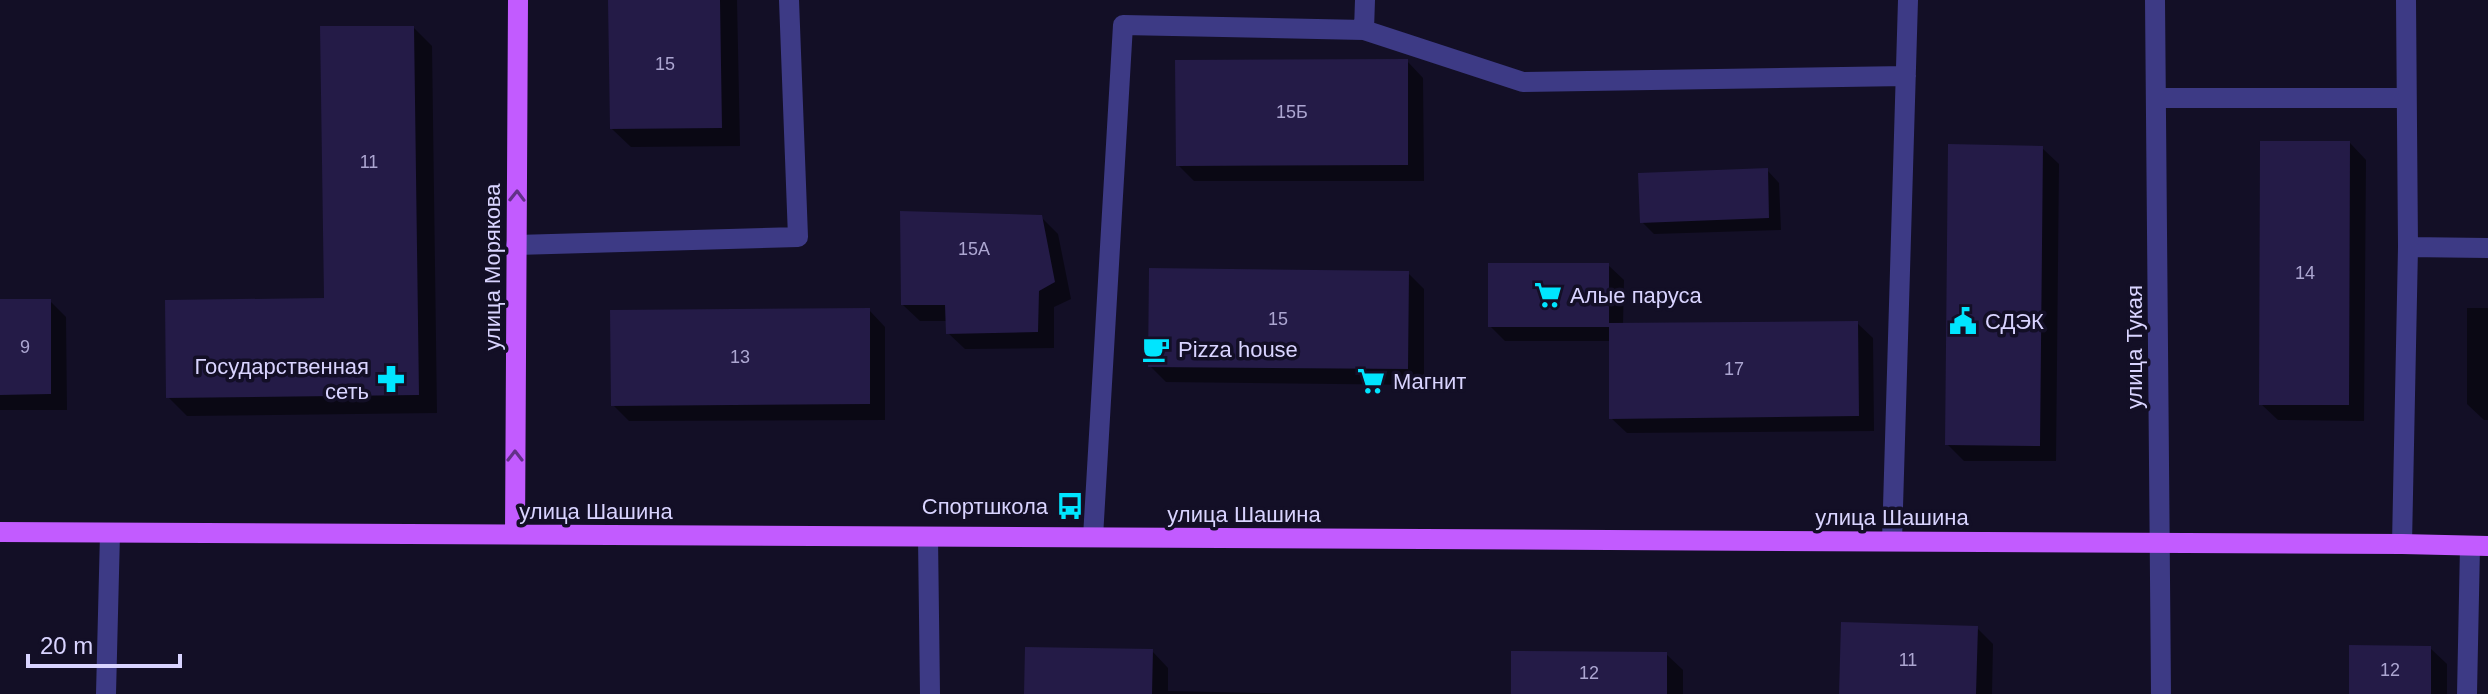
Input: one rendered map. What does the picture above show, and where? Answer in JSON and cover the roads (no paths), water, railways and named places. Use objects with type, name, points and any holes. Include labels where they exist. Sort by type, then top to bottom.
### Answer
[{"type":"main road","name":"улица Морякова","points":[[515,534],[518,0]]},
{"type":"main road","name":"улица Шашина","points":[[0,532],[2479,546]]},
{"type":"street","points":[[516,245],[798,237],[789,0]]},
{"type":"street","points":[[1364,30],[1365,0]]},
{"type":"street","points":[[1892,541],[1908,0]]},
{"type":"street","name":"улица Тукая","points":[[2155,0],[2161,694]]},
{"type":"street","points":[[2402,544],[2408,247],[2406,0]]},
{"type":"street","points":[[1093,537],[1123,25],[1364,30],[1523,82],[1906,76]]},
{"type":"street","points":[[2156,98],[2405,98]]},
{"type":"street","points":[[2408,247],[2488,248]]},
{"type":"street","points":[[106,694],[110,533]]},
{"type":"street","points":[[928,537],[930,694]]},
{"type":"street","points":[[2467,694],[2479,546]]},
{"type":"place","name":"Алые паруса","points":[[1548,295]]},
{"type":"place","name":"СДЭК","points":[[1963,321]]},
{"type":"place","name":"Pizza house","points":[[1156,349]]},
{"type":"place","name":"Государственная сеть","points":[[391,379]]},
{"type":"place","name":"Магнит","points":[[1371,381]]},
{"type":"place","name":"Спортшкола","points":[[1070,506]]}]
